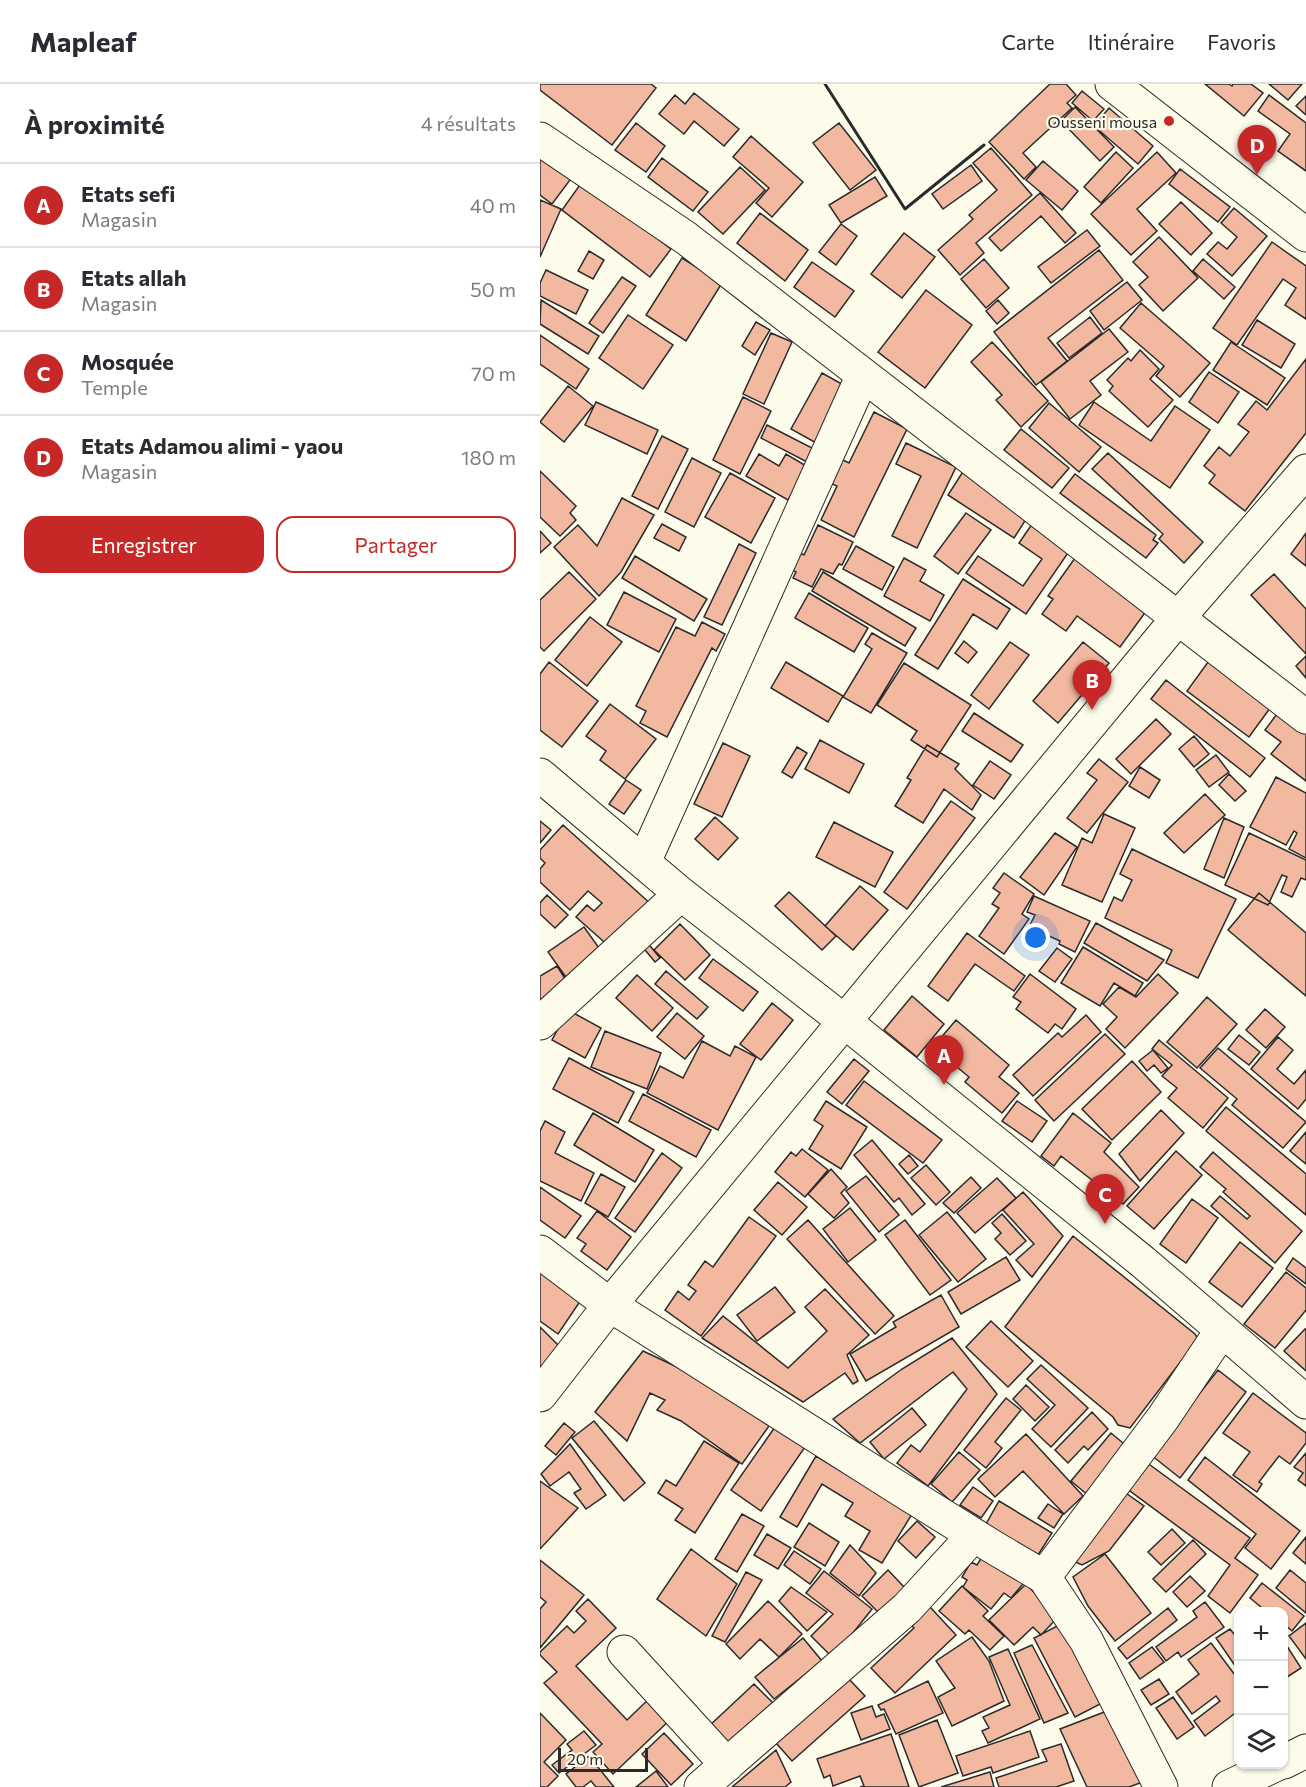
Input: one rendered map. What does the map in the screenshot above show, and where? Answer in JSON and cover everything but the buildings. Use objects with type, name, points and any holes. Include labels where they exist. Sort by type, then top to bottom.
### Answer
[{"type":"street","points":[[1112,84],[1306,235]]},
{"type":"street","points":[[540,139],[686,238],[1306,717]]},
{"type":"street","points":[[644,862],[863,375]]},
{"type":"street","points":[[540,1395],[610,1305],[1178,618],[1306,471]]},
{"type":"street","points":[[540,775],[681,894],[844,1021],[1143,1262],[1306,1402]]},
{"type":"street","points":[[540,1023],[681,894]]},
{"type":"street","points":[[540,1252],[610,1305],[1044,1577],[1086,1640],[1161,1787]]},
{"type":"street","points":[[1044,1577],[1163,1418],[1222,1330]]},
{"type":"street","points":[[701,1787],[907,1608],[974,1535]]},
{"type":"street","points":[[624,1652],[727,1766]]},
{"type":"street","points":[[1288,1760],[1306,1751]]},
{"type":"street","points":[[1228,1787],[1266,1769]]},
{"type":"wall","points":[[825,84],[905,209],[984,145]]},
{"type":"place","name":"Ousseni mousa","points":[[1169,121]]},
{"type":"place","name":"Etats Adamou alimi - yaou","points":[[1257,175]]},
{"type":"place","name":"Etats allah","points":[[1092,710]]},
{"type":"place","name":"Etats sefi","points":[[944,1085]]},
{"type":"place","name":"Mosquée","points":[[1105,1224]]}]
